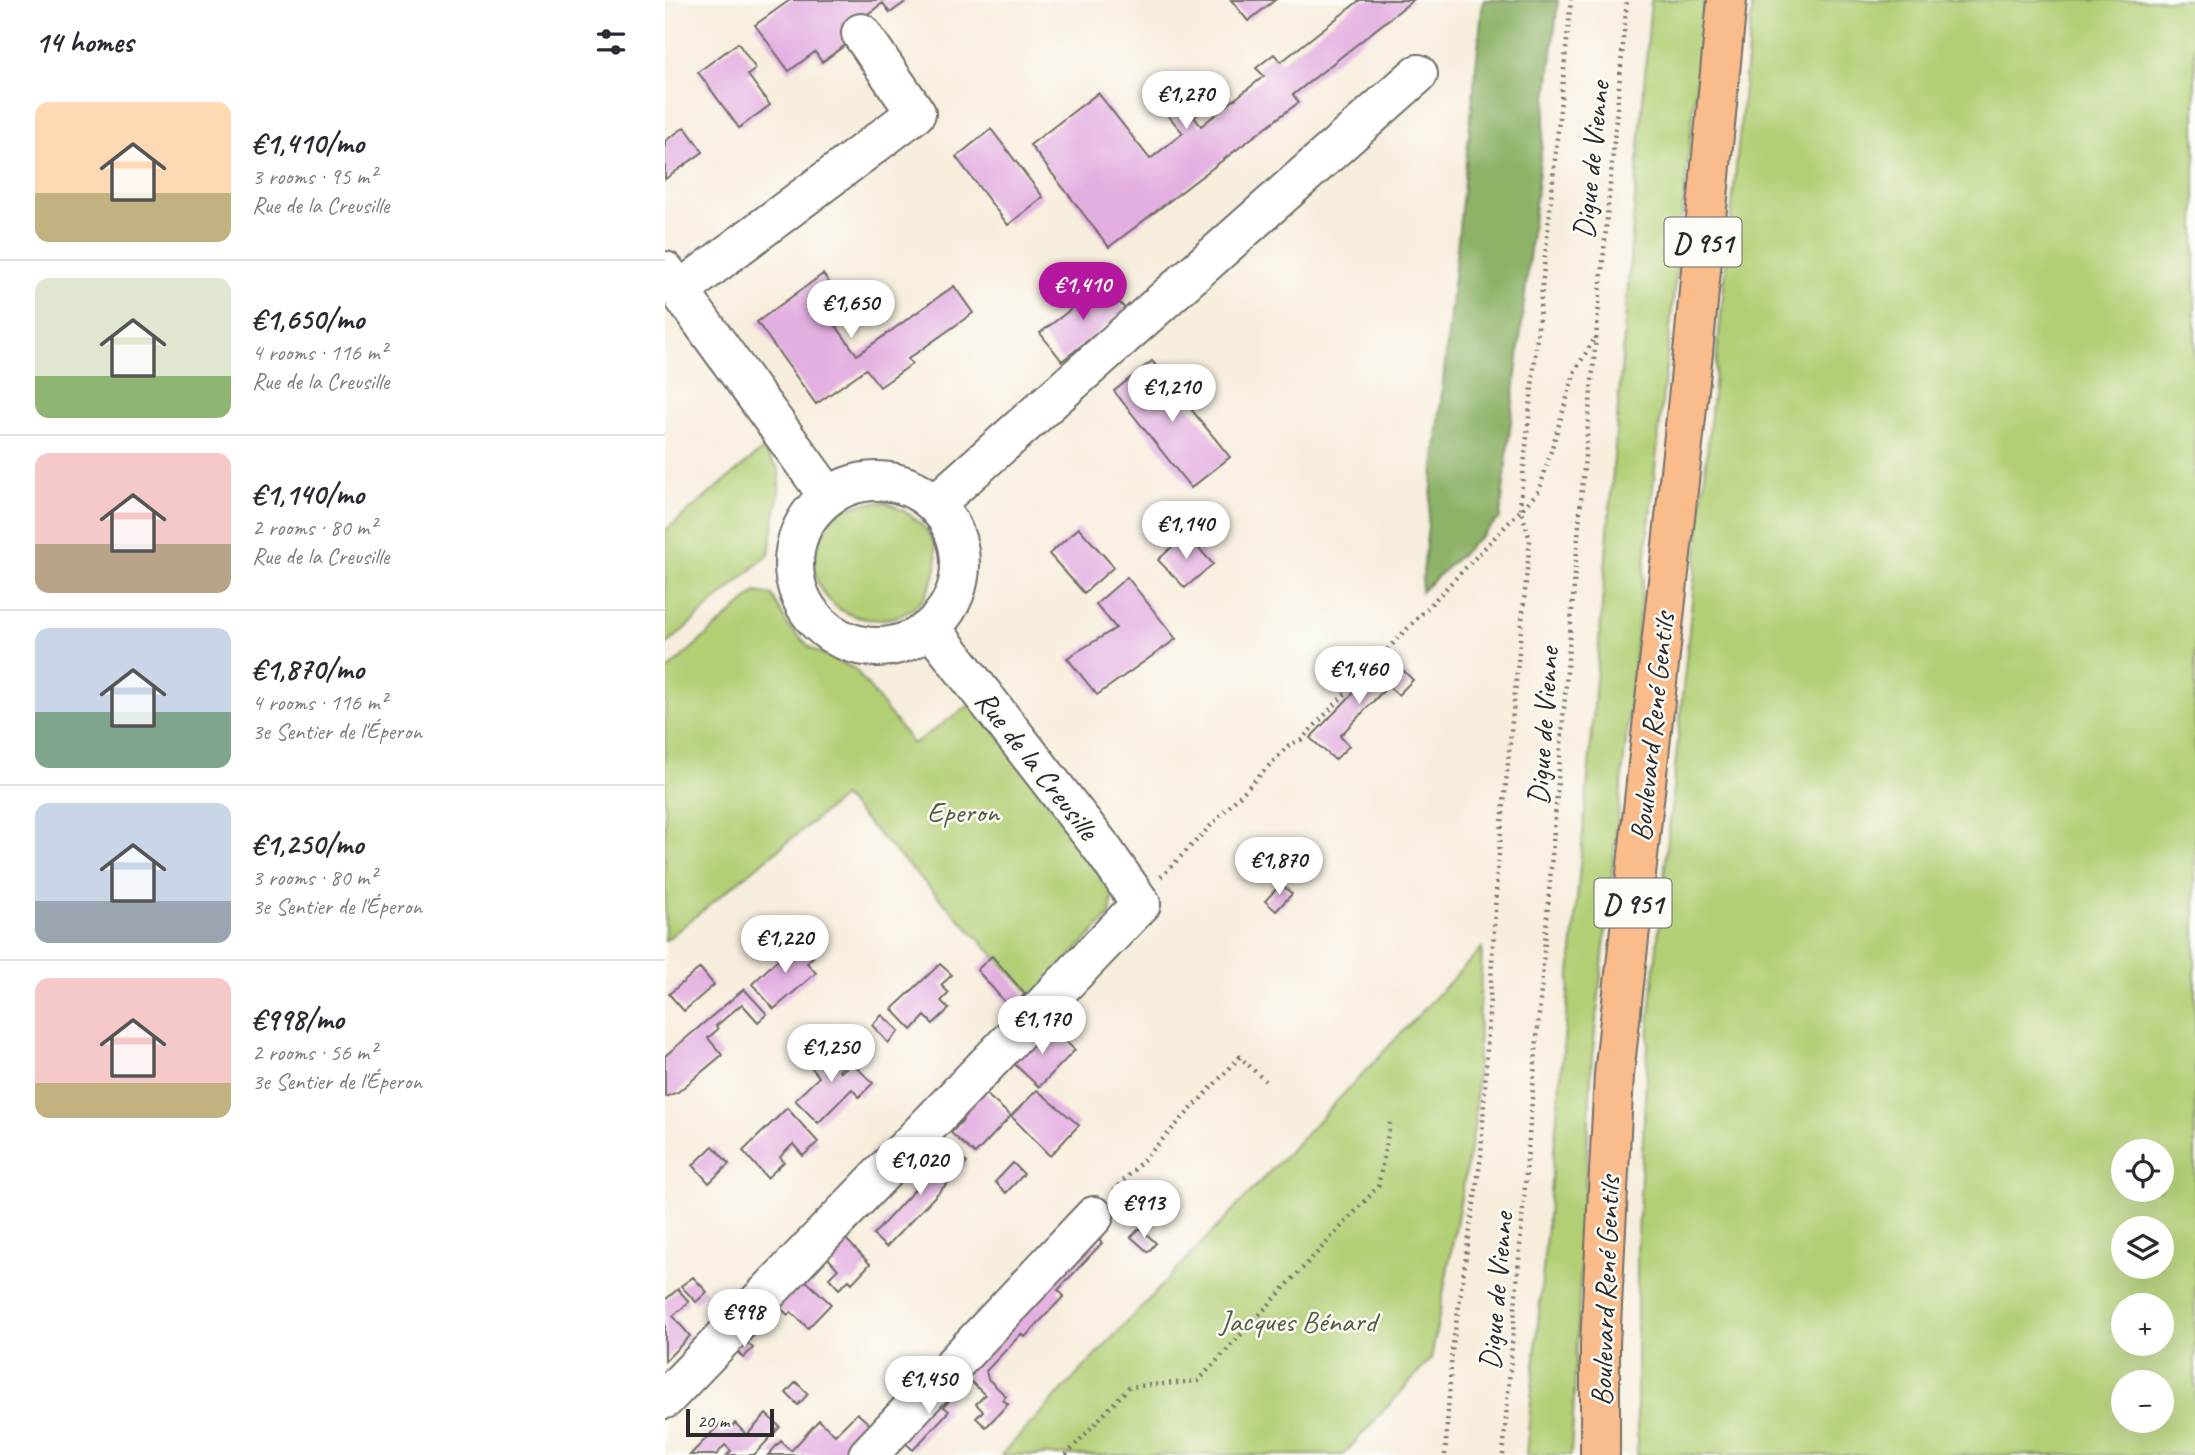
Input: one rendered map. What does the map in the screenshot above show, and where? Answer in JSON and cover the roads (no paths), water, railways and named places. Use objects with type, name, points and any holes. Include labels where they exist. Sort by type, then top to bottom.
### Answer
[{"type":"main road","name":"Boulevard René Gentils","points":[[1600,1455],[1600,1344],[1614,1075],[1693,353],[1727,0]]},
{"type":"street","points":[[828,496],[672,281],[916,113],[861,33]]},
{"type":"street","points":[[935,504],[1418,75]]},
{"type":"street","points":[[883,481],[911,488],[935,504],[951,526],[960,562],[959,581],[949,607],[931,628],[907,643],[880,648],[853,645],[828,633],[809,614],[796,589],[793,562],[797,537],[810,514],[828,496],[854,484],[883,481]]},
{"type":"street","name":"Rue de la Creusille","points":[[665,1399],[1141,904],[1102,848],[931,628]]},
{"type":"street","points":[[868,1455],[1094,1216]]},
{"type":"park label","name":"Eperon","points":[[963,812]]},
{"type":"park label","name":"Jacques Bénard","points":[[1298,1321]]}]
